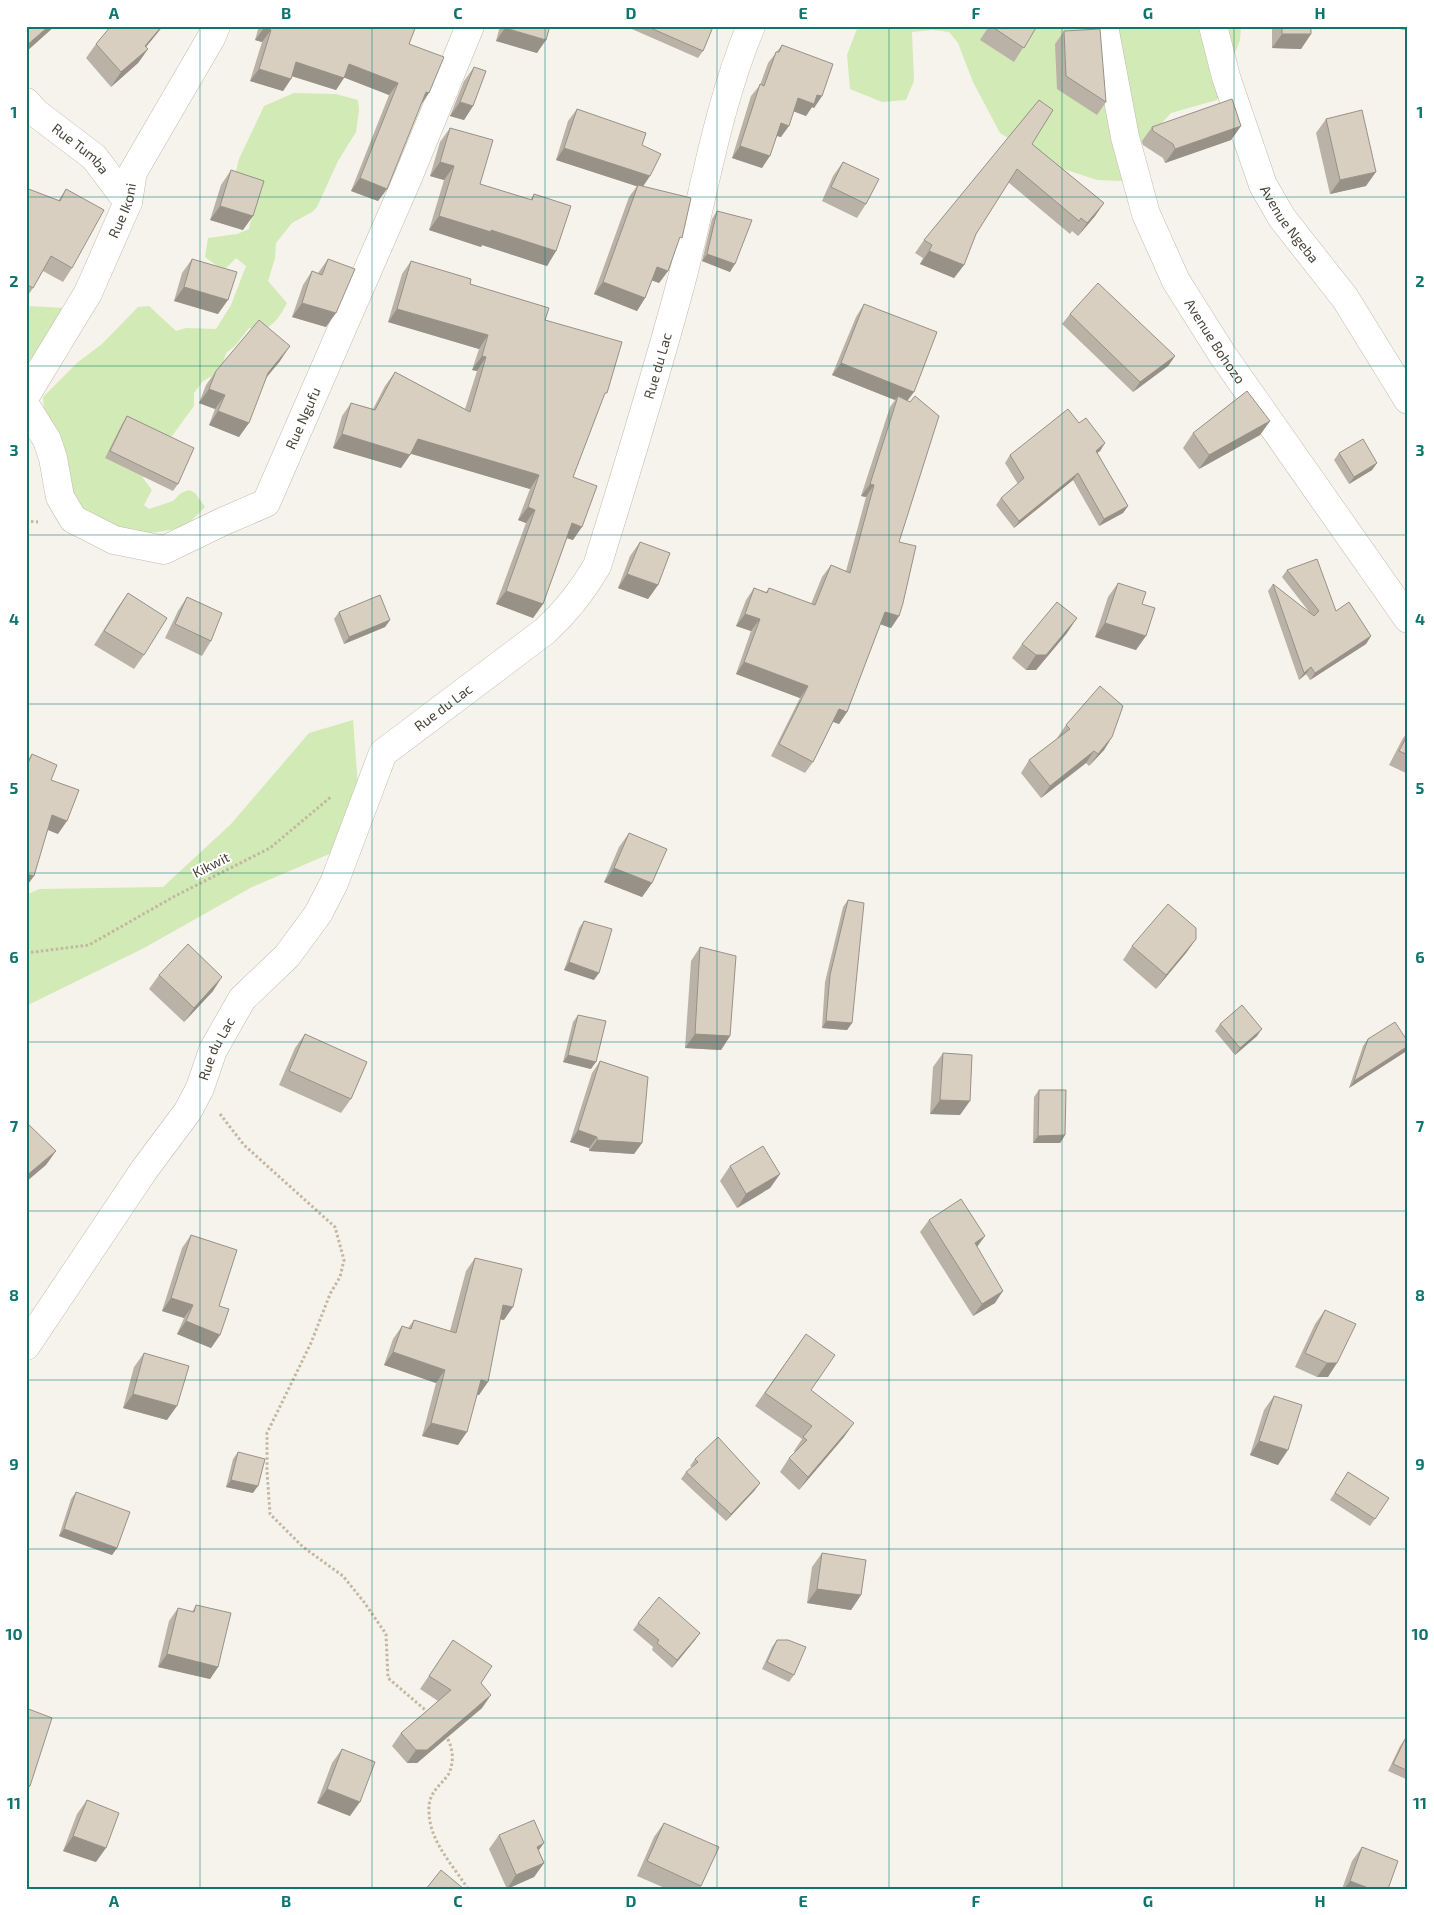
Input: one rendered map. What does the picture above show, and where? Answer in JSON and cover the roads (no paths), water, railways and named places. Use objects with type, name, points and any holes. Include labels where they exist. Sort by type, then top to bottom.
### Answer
[{"type":"street","name":"Rue Ikoni","points":[[26,395],[88,293],[128,202],[133,172],[212,38],[216,26]]},
{"type":"street","name":"Rue Ngufu","points":[[26,406],[47,440],[53,458],[60,497],[73,519],[114,540],[164,550],[266,503],[407,180],[470,26]]},
{"type":"street","name":"Rue du Lac","points":[[26,1346],[144,1170],[188,1111],[200,1088],[213,1050],[242,999],[287,956],[318,914],[334,883],[383,754],[546,631],[560,617],[588,582],[597,566],[634,450],[680,285],[727,95],[751,26]]},
{"type":"street","name":"Avenue Bohozo","points":[[1104,26],[1125,137],[1146,214],[1176,282],[1222,354],[1408,619]]},
{"type":"street","name":"Avenue Ngeba","points":[[1213,26],[1226,77],[1263,185],[1282,218],[1345,298],[1408,400]]},
{"type":"street","name":"Rue Tumba","points":[[26,102],[36,113],[94,157],[128,202]]}]
